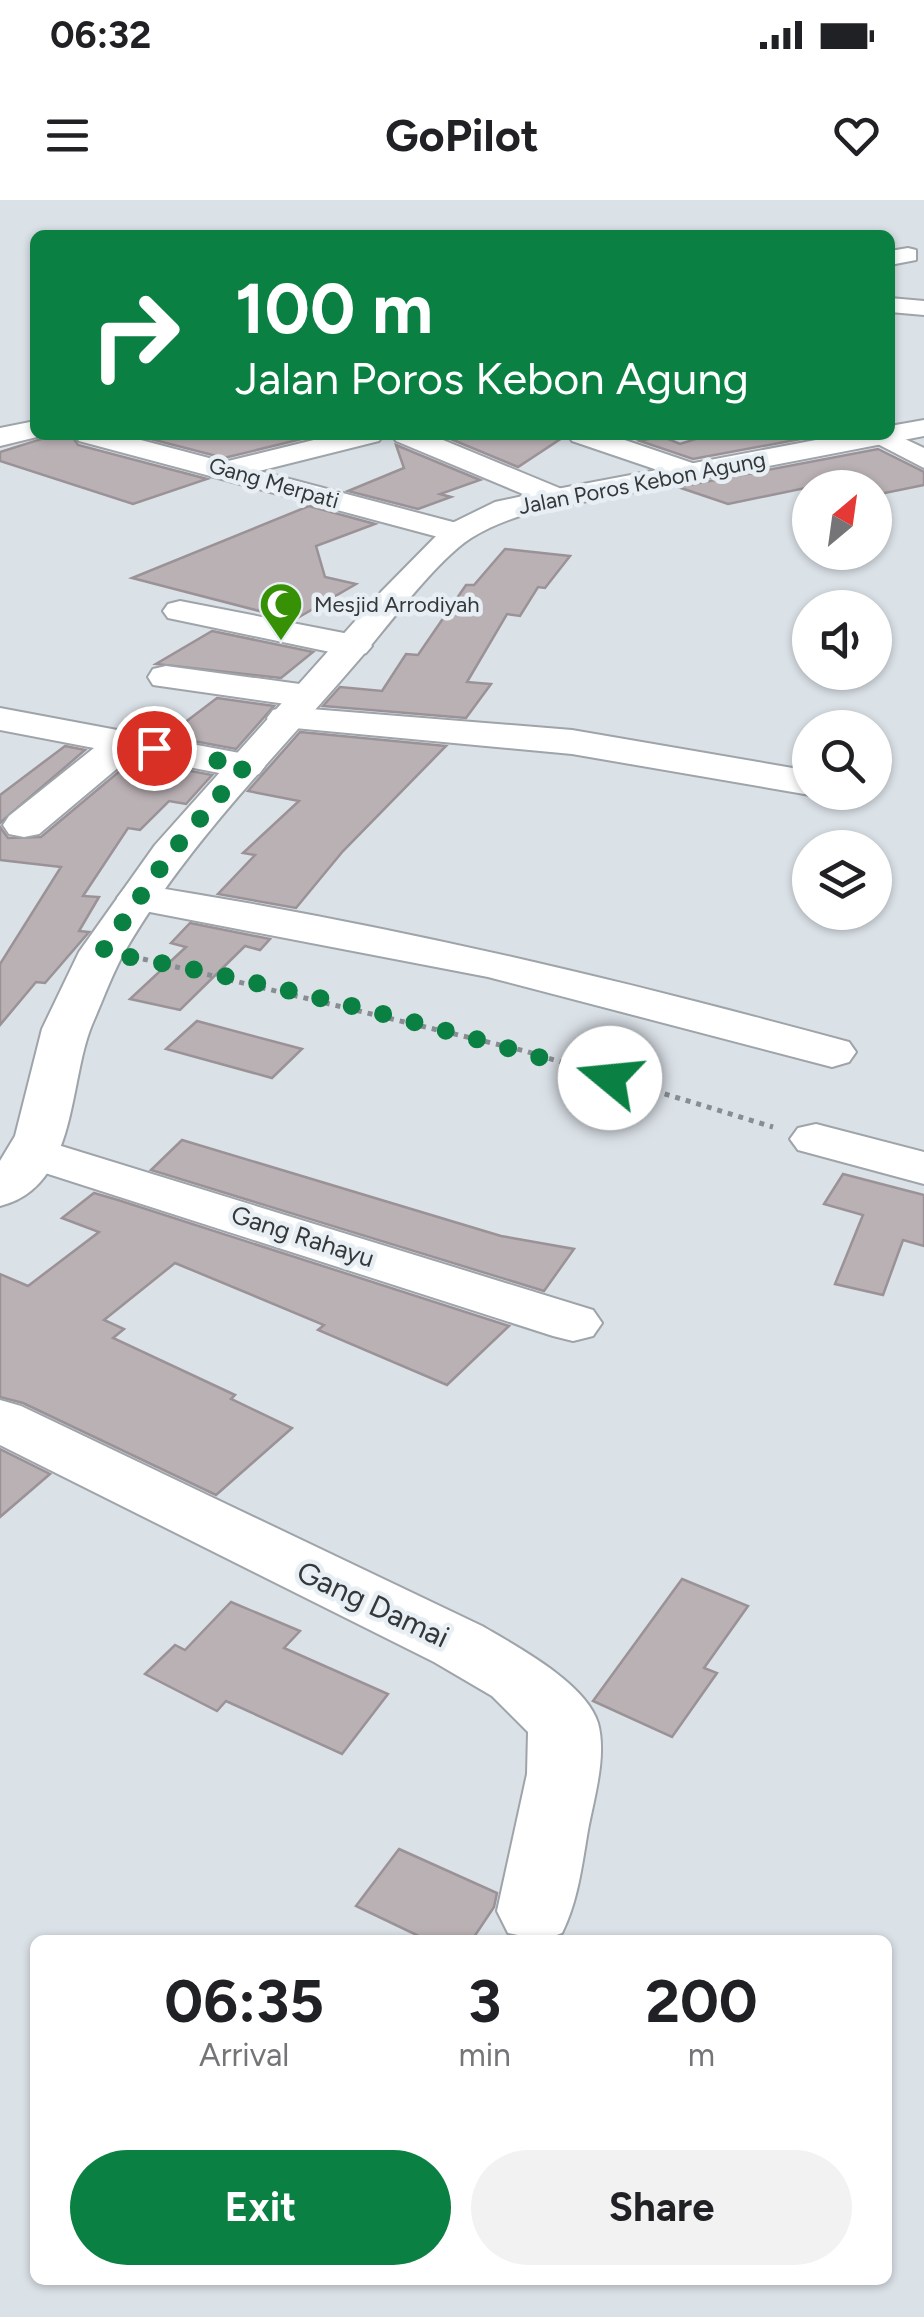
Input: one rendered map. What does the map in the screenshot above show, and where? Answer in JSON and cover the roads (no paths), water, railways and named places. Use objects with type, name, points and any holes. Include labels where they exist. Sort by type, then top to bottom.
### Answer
[{"type":"street","points":[[895,305],[924,308]]},
{"type":"street","name":"Jalan Poros Kebon Agung","points":[[895,436],[924,428]]},
{"type":"street","points":[[0,437],[30,430]]},
{"type":"street","name":"Gang Merpati","points":[[110,440],[229,469],[449,544]]},
{"type":"street","points":[[170,454],[221,440]]},
{"type":"street","points":[[229,469],[348,440]]},
{"type":"street","points":[[418,440],[558,498]]},
{"type":"street","points":[[444,451],[486,440]]},
{"type":"street","points":[[597,440],[694,473]]},
{"type":"street","name":"Jalan Poros Kebon Agung","points":[[16,1171],[41,1136],[66,1029],[102,952],[139,898],[170,854],[245,766],[393,599],[449,544],[506,510],[876,440]]},
{"type":"street","points":[[884,440],[924,459]]},
{"type":"street","points":[[363,541],[449,544]]},
{"type":"street","points":[[180,610],[354,646]]},
{"type":"street","points":[[166,677],[297,707],[572,742],[792,779]]},
{"type":"street","points":[[0,719],[245,766]]},
{"type":"street","points":[[24,825],[124,743]]},
{"type":"street","points":[[139,898],[308,923],[404,942],[584,983],[832,1052]]},
{"type":"street","points":[[816,1139],[924,1168]]},
{"type":"street","name":"Gang Rahayu","points":[[16,1171],[572,1322]]},
{"type":"street","name":"Gang Damai","points":[[0,1420],[458,1644],[516,1678],[563,1724],[563,1774],[535,1910]]},
{"type":"place","name":"Mesjid Arrodiyah","points":[[281,642]]}]
